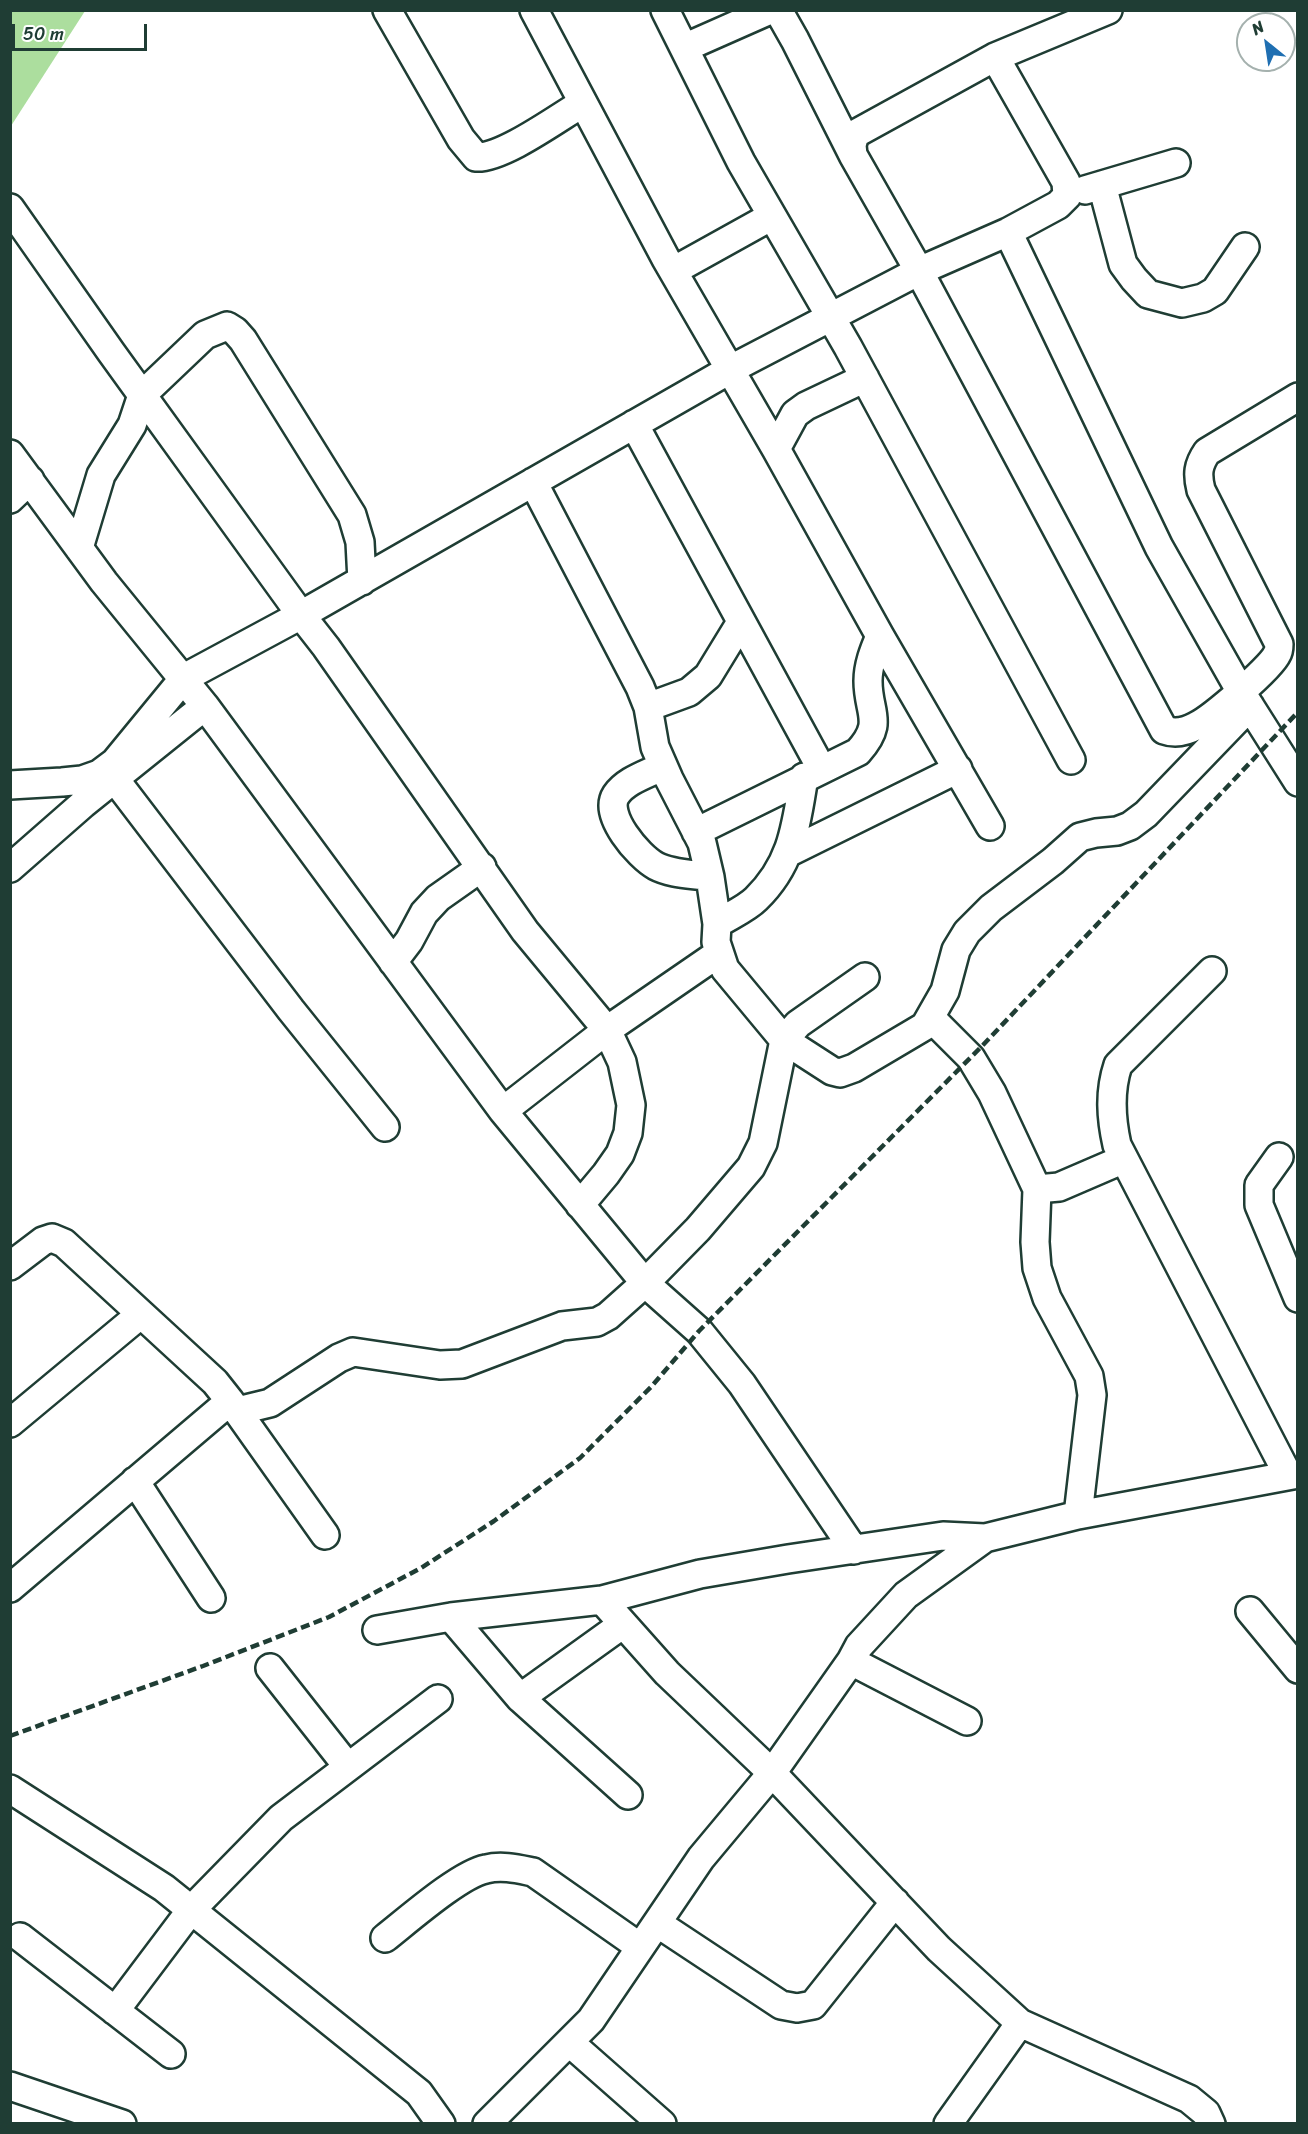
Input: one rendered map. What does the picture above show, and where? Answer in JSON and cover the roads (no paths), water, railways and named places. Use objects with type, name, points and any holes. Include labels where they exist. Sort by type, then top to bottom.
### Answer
[{"type":"street","points":[[387,10],[456,130],[470,152],[476,157],[485,158],[504,150],[583,103]]},
{"type":"street","points":[[534,10],[672,271],[731,369],[880,636],[990,826]]},
{"type":"street","points":[[665,10],[741,162],[865,378],[1071,760]]},
{"type":"street","points":[[684,48],[770,10]]},
{"type":"street","points":[[778,10],[853,155],[919,271],[1153,714],[1164,730],[1174,734],[1196,726],[1246,699]]},
{"type":"street","points":[[853,155],[852,145],[855,134],[995,57],[1108,10]]},
{"type":"street","points":[[995,57],[1066,182],[1066,196]]},
{"type":"street","points":[[10,785],[62,783],[82,780],[99,774],[115,762],[184,678],[362,581],[731,369],[830,317],[919,271],[1008,232],[1058,205],[1066,196],[1176,163]]},
{"type":"street","points":[[1102,185],[1123,264],[1148,294],[1182,303],[1203,298],[1215,291],[1245,247]]},
{"type":"street","points":[[10,208],[326,647],[482,867],[525,932],[607,1029],[622,1062],[631,1105],[628,1133],[620,1154],[580,1205]]},
{"type":"street","points":[[672,271],[772,216]]},
{"type":"street","points":[[1008,232],[1159,547],[1246,699],[1298,782]]},
{"type":"street","points":[[79,548],[101,475],[132,425],[142,394],[205,335],[227,327],[235,331],[297,425],[351,515],[360,542],[362,581]]},
{"type":"street","points":[[776,449],[795,414],[806,406],[865,378]]},
{"type":"street","points":[[533,482],[640,687],[648,707],[655,747],[702,843],[717,924],[716,942],[725,969],[784,1040],[832,1071],[840,1073],[890,1049],[925,1026],[945,991],[956,950],[967,932],[991,908],[1053,861],[1080,837],[1117,831],[1130,826],[1146,814],[1246,699],[1277,654],[1279,644],[1201,490],[1197,476],[1199,463],[1207,452],[1298,398]]},
{"type":"street","points":[[634,424],[741,621],[813,773],[790,852],[778,874],[755,901],[717,924]]},
{"type":"street","points":[[10,454],[104,582],[184,678],[503,1111],[645,1283],[699,1331],[742,1384],[854,1550]]},
{"type":"street","points":[[10,499],[30,480]]},
{"type":"street","points":[[648,707],[689,692],[708,676],[741,621]]},
{"type":"street","points":[[696,832],[858,752],[872,733],[874,719],[868,682],[872,653],[880,636]]},
{"type":"street","points":[[10,868],[114,778],[205,706]]},
{"type":"street","points":[[663,766],[629,783],[617,793],[613,801],[613,809],[622,830],[638,852],[656,866],[710,877]]},
{"type":"street","points":[[790,852],[958,769]]},
{"type":"street","points":[[114,778],[291,1010],[385,1127]]},
{"type":"street","points":[[393,962],[409,941],[424,913],[438,898],[482,867]]},
{"type":"street","points":[[503,1111],[607,1029],[719,953]]},
{"type":"street","points":[[376,1630],[451,1617],[602,1600],[700,1574],[943,1536],[985,1538],[1078,1515],[1293,1474],[1124,1159],[1117,1145],[1112,1123],[1112,1083],[1118,1065],[1212,971]]},
{"type":"street","points":[[10,1588],[135,1481],[233,1406],[270,1403],[352,1352],[440,1365],[462,1364],[562,1326],[597,1322],[608,1316],[645,1283],[698,1229],[751,1167],[763,1143],[784,1040],[798,1024],[865,977]]},
{"type":"street","points":[[931,1018],[971,1058],[992,1093],[1037,1189],[1035,1242],[1037,1268],[1047,1298],[1089,1376],[1092,1395],[1078,1515]]},
{"type":"street","points":[[1278,1157],[1259,1185],[1259,1205],[1298,1298]]},
{"type":"street","points":[[1037,1189],[1059,1187],[1124,1159]]},
{"type":"street","points":[[10,1266],[43,1241],[52,1238],[64,1243],[215,1382],[325,1535]]},
{"type":"street","points":[[10,1424],[141,1314]]},
{"type":"street","points":[[135,1481],[212,1598]]},
{"type":"street","points":[[487,2124],[591,2020],[701,1858],[772,1773],[851,1661],[859,1646],[906,1595],[985,1538]]},
{"type":"street","points":[[602,1600],[667,1673],[772,1773],[939,1949],[1020,2023],[1189,2099],[1206,2113],[1211,2124]]},
{"type":"street","points":[[1250,1611],[1298,1669]]},
{"type":"street","points":[[451,1617],[520,1698],[628,1795]]},
{"type":"street","points":[[520,1698],[623,1624]]},
{"type":"street","points":[[851,1661],[967,1721]]},
{"type":"street","points":[[270,1668],[348,1767]]},
{"type":"street","points":[[115,2011],[191,1910],[281,1818],[438,1699]]},
{"type":"street","points":[[10,1789],[164,1888],[419,2093],[441,2124]]},
{"type":"street","points":[[385,1938],[460,1880],[485,1869],[512,1868],[533,1872],[640,1947]]},
{"type":"street","points":[[657,1923],[781,2005],[797,2008],[813,2005],[895,1902]]},
{"type":"street","points":[[20,1937],[171,2054]]},
{"type":"street","points":[[948,2124],[1020,2023]]},
{"type":"street","points":[[569,2042],[662,2124]]},
{"type":"street","points":[[10,2086],[122,2124]]},
{"type":"railway","points":[[10,1736],[203,1666],[329,1617],[421,1568],[494,1521],[580,1458],[651,1387],[699,1331],[983,1045],[1298,712]]}]
